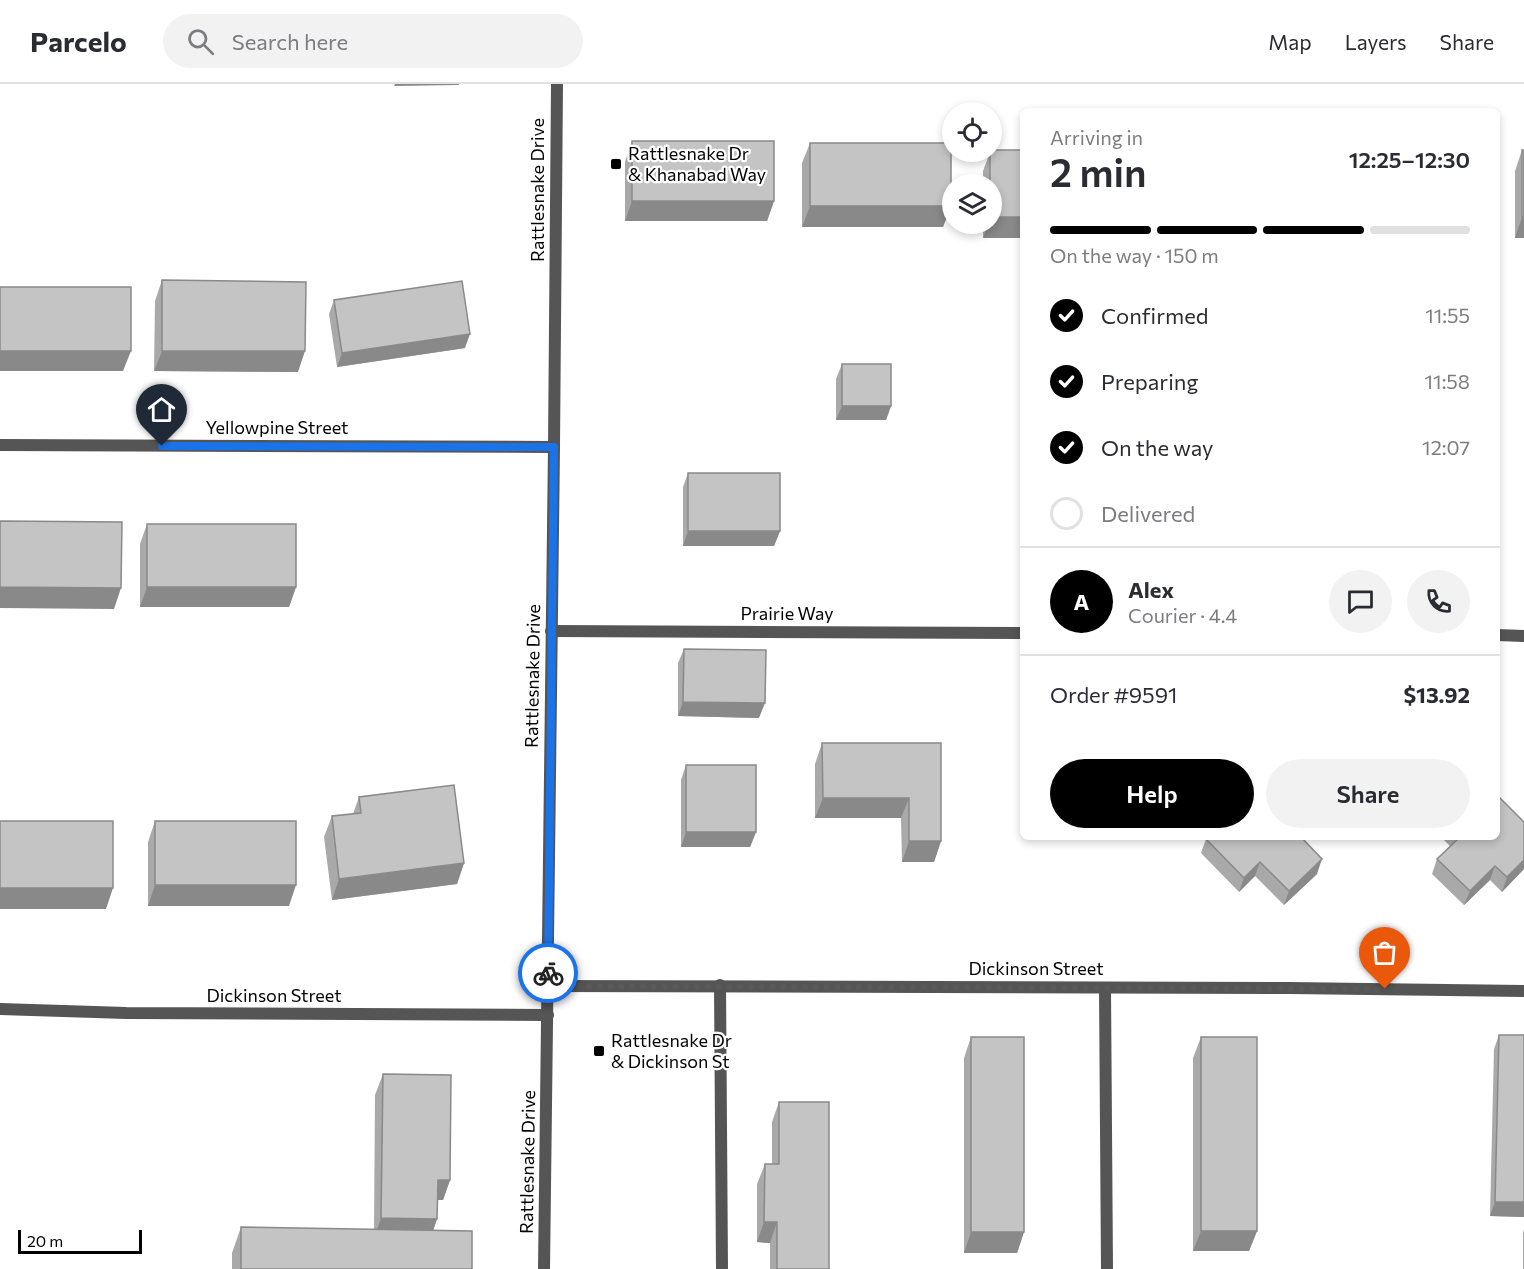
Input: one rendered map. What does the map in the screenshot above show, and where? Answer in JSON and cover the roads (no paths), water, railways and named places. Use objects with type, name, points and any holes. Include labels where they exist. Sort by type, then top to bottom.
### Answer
[{"type":"street","name":"Rattlesnake Drive","points":[[544,1269],[557,84]]},
{"type":"street","name":"Yellowpine Street","points":[[0,445],[554,447]]},
{"type":"street","name":"Prairie Way","points":[[551,631],[1020,633]]},
{"type":"street","points":[[1500,635],[1524,636]]},
{"type":"street","name":"Dickinson Street","points":[[548,986],[1524,991]]},
{"type":"street","points":[[720,986],[722,1269]]},
{"type":"street","points":[[1105,988],[1107,1269]]},
{"type":"street","name":"Dickinson Street","points":[[0,1009],[126,1013],[548,1015]]},
{"type":"place","name":"Rattlesnake Dr & Khanabad Way","points":[[616,164]]},
{"type":"place","name":"Rattlesnake Dr & Dickinson St","points":[[599,1051]]}]
